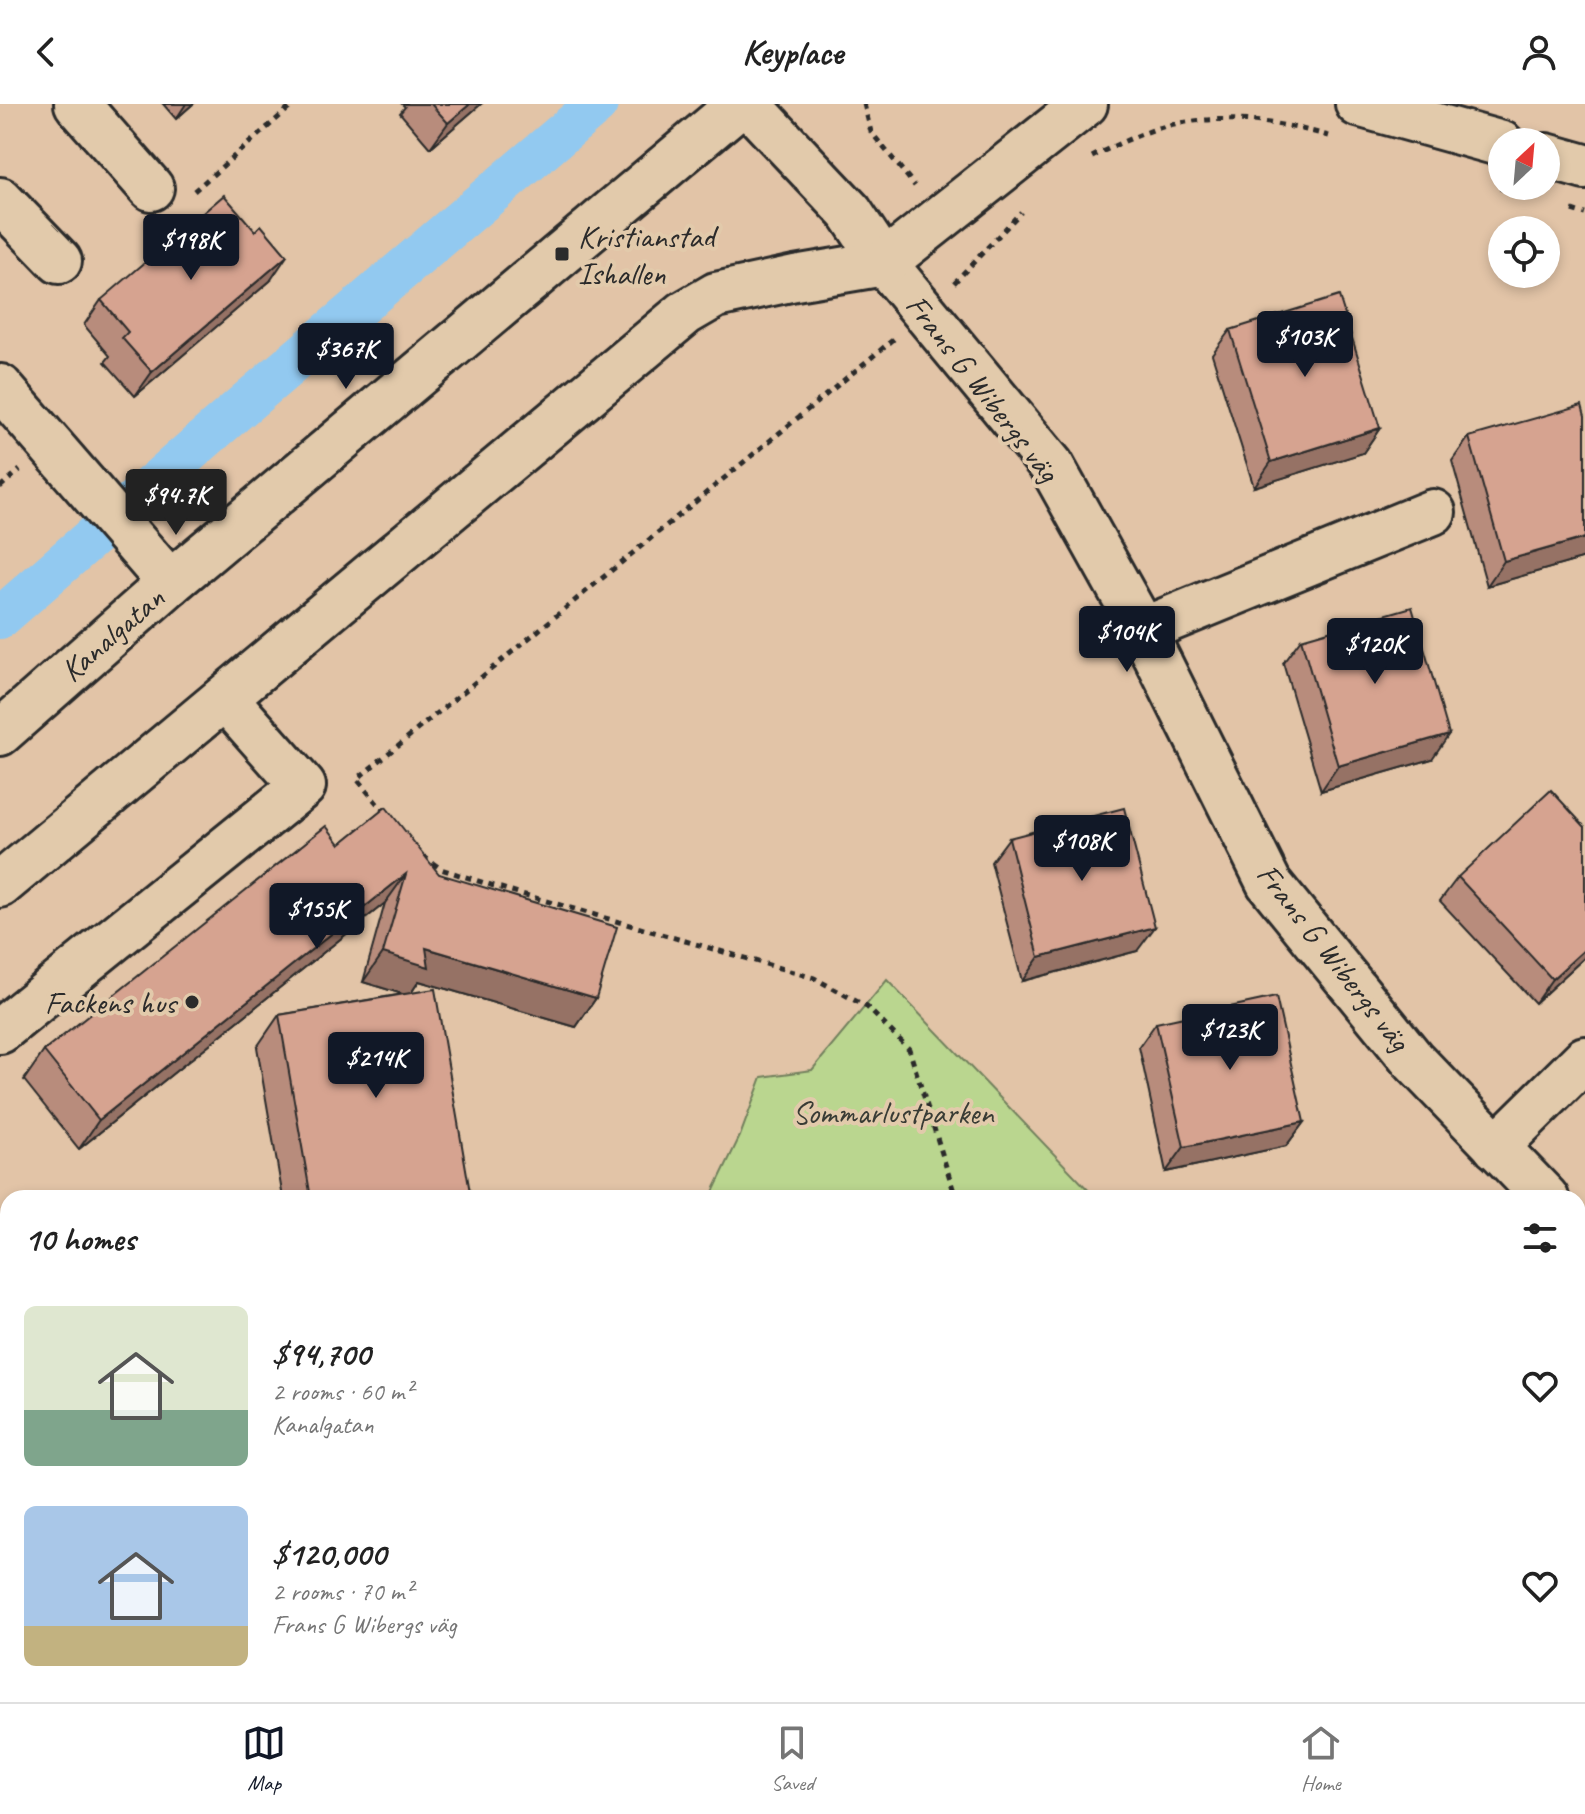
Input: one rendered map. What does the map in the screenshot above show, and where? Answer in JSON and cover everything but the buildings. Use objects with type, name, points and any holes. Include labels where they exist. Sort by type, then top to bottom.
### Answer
[{"type":"street","points":[[77,104],[151,188]]},
{"type":"street","name":"Kanalgatan","points":[[0,733],[170,583],[740,104]]},
{"type":"street","name":"Frans G Wibergs väg","points":[[748,104],[850,212],[884,263],[1051,465],[1143,630],[1269,883],[1412,1059],[1538,1190]]},
{"type":"street","points":[[0,885],[685,313],[716,295],[884,263],[1085,104]]},
{"type":"street","points":[[1349,122],[1488,142]]},
{"type":"street","points":[[1560,160],[1585,167]]},
{"type":"street","points":[[0,200],[59,261]]},
{"type":"street","points":[[0,387],[170,583]]},
{"type":"street","points":[[1143,630],[1433,512]]},
{"type":"street","points":[[0,1031],[303,786],[225,698]]},
{"type":"street","points":[[1496,1147],[1585,1059]]},
{"type":"path","points":[[151,188],[174,209],[294,104]]},
{"type":"path","points":[[1080,164],[1093,155],[1160,128],[1206,119],[1311,131],[1349,122]]},
{"type":"path","points":[[385,814],[357,779],[925,313],[1031,202]]},
{"type":"path","points":[[1570,210],[1585,214]]},
{"type":"path","points":[[413,850],[441,869],[481,882],[814,978],[867,1007],[909,1049],[953,1190]]},
{"type":"green space","name":"Sommarlustparken","points":[[887,980],[1088,1190],[714,1190],[740,1136],[762,1077],[812,1070]]},
{"type":"waterway","points":[[0,618],[241,407],[597,104]]},
{"type":"place","name":"Kristianstad Ishallen","points":[[562,254]]},
{"type":"place","name":"Fackens hus","points":[[192,1002]]}]
